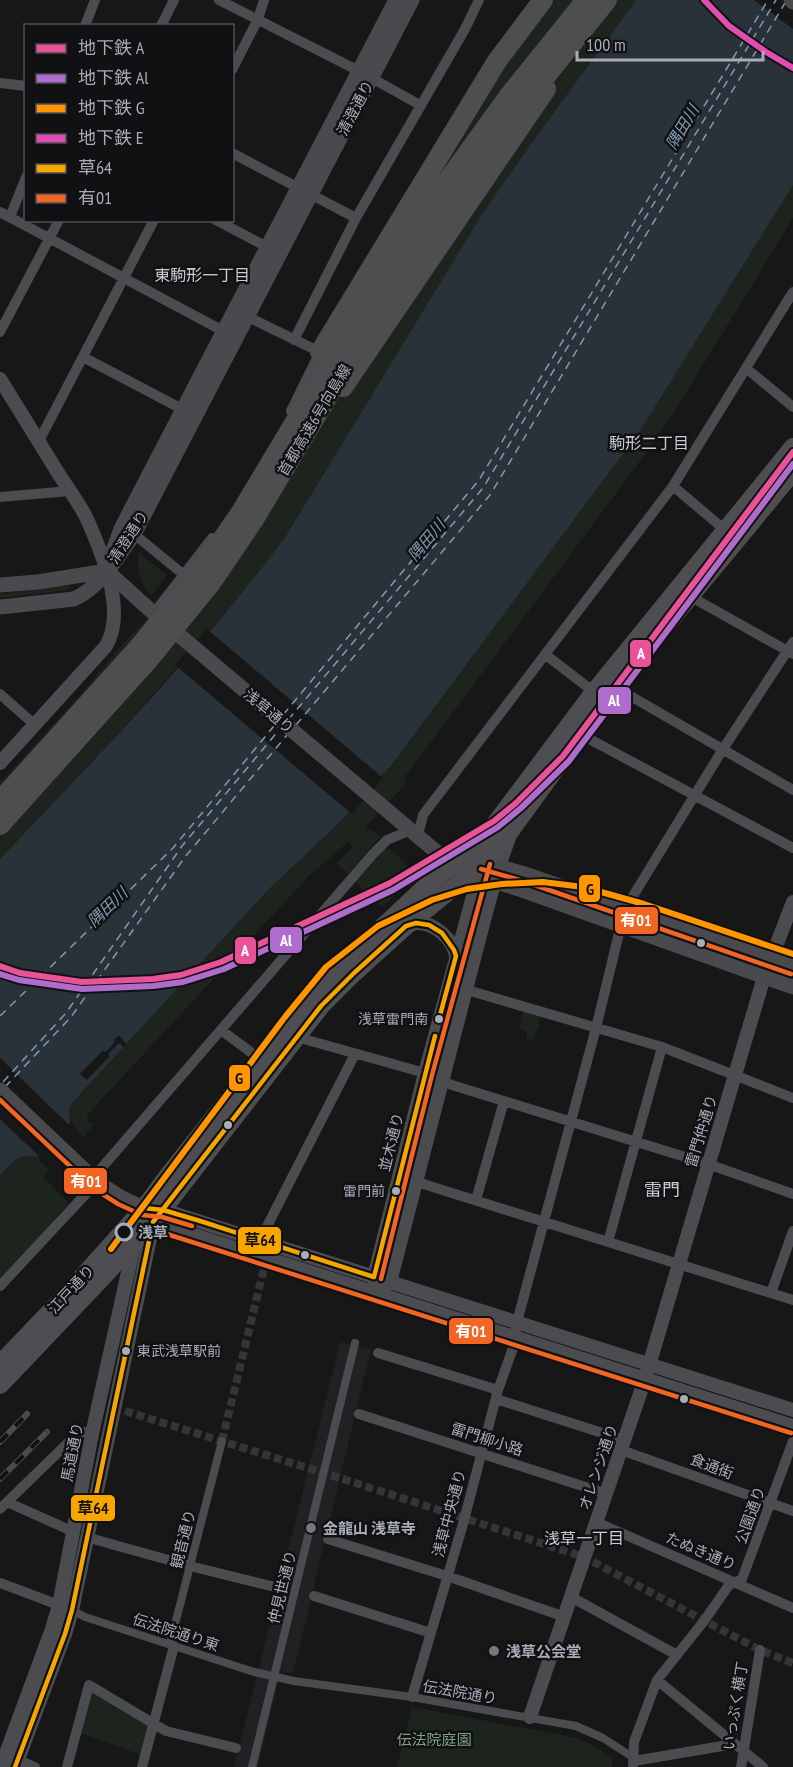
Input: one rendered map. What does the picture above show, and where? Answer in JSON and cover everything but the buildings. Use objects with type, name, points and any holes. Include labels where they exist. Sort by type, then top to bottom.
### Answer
[{"type":"highway","points":[[320,352],[497,61],[543,0]]},
{"type":"highway","points":[[231,513],[299,452],[447,234],[598,3]]},
{"type":"highway","name":"首都高速6号向島線","points":[[0,801],[139,647],[200,573],[241,512],[401,245],[508,97],[598,3]]},
{"type":"highway","name":"首都高速6号向島線","points":[[0,825],[150,658],[211,583],[253,521],[413,254],[598,3]]},
{"type":"highway","name":"江戸通り","points":[[0,1364],[80,1280],[154,1213],[166,1178],[260,1059],[321,1006],[406,926],[485,872],[516,823],[726,530],[793,447]]},
{"type":"highway","name":"江戸通り","points":[[0,1385],[135,1242],[154,1213],[289,1034],[313,995],[343,964],[495,824],[594,692],[793,472]]},
{"type":"highway","points":[[485,872],[495,824]]},
{"type":"main road","name":"清澄通り","points":[[365,75],[396,0]]},
{"type":"main road","name":"清澄通り","points":[[106,571],[134,534],[229,334],[365,75],[412,0]]},
{"type":"main road","name":"清澄通り","points":[[240,313],[267,247],[304,191]]},
{"type":"main road","name":"清澄通り","points":[[106,571],[121,529],[182,409],[229,334]]},
{"type":"main road","points":[[0,585],[38,582],[106,571]]},
{"type":"main road","points":[[0,607],[74,599],[92,589],[106,571]]},
{"type":"main road","name":"浅草通り","points":[[106,571],[435,849],[485,872],[621,925],[793,987]]},
{"type":"main road","name":"浅草通り","points":[[485,872],[525,874],[793,968]]},
{"type":"main road","points":[[0,1090],[95,1180],[122,1198],[154,1213]]},
{"type":"street","points":[[86,24],[95,0]]},
{"type":"street","points":[[162,24],[174,0]]},
{"type":"street","points":[[219,0],[420,105]]},
{"type":"street","points":[[234,66],[258,19],[264,0]]},
{"type":"street","points":[[294,340],[356,218],[465,29],[479,0]]},
{"type":"street","points":[[0,82],[24,86]]},
{"type":"street","points":[[234,154],[356,218]]},
{"type":"street","points":[[24,181],[5,214],[229,334]]},
{"type":"street","points":[[0,332],[58,222]]},
{"type":"street","points":[[39,441],[153,222]]},
{"type":"street","points":[[220,222],[267,247]]},
{"type":"street","points":[[0,1286],[95,1180],[221,1030],[383,844],[387,840],[415,833],[423,815],[672,486],[793,292]]},
{"type":"street","points":[[157,616],[262,467],[320,352],[240,313]]},
{"type":"street","points":[[83,357],[182,409]]},
{"type":"street","points":[[746,368],[793,407]]},
{"type":"street","points":[[0,378],[6,398],[39,441],[86,518],[106,571],[115,609],[111,638],[106,646],[0,763]]},
{"type":"street","points":[[672,486],[726,530]]},
{"type":"street","points":[[0,497],[70,491]]},
{"type":"street","points":[[134,534],[184,575]]},
{"type":"street","points":[[625,909],[723,749],[791,649],[683,592]]},
{"type":"street","points":[[546,655],[594,692]]},
{"type":"street","points":[[615,687],[793,790]]},
{"type":"street","points":[[0,694],[35,725]]},
{"type":"street","points":[[580,734],[793,848]]},
{"type":"street","points":[[376,1293],[390,1282],[467,990],[478,944],[485,872]]},
{"type":"street","name":"並木通り","points":[[376,1293],[374,1277],[425,1073],[460,941],[485,872]]},
{"type":"street","name":"雷門仲通り","points":[[649,1364],[764,977],[793,902]]},
{"type":"street","points":[[406,926],[415,923],[424,924],[441,933],[451,941],[456,956]]},
{"type":"street","name":"浅草中央通り","points":[[412,1697],[515,1337],[517,1322],[596,1028],[621,925]]},
{"type":"street","points":[[460,941],[464,936],[472,934],[478,944]]},
{"type":"street","points":[[467,990],[662,1047],[793,1098]]},
{"type":"street","points":[[221,1030],[260,1059]]},
{"type":"street","points":[[289,1034],[425,1073],[443,1081],[637,1141],[793,1194]]},
{"type":"street","points":[[609,1242],[662,1047]]},
{"type":"street","points":[[260,1240],[355,1054]]},
{"type":"street","points":[[476,1200],[504,1101]]},
{"type":"street","points":[[417,1182],[793,1300]]},
{"type":"street","points":[[154,1213],[260,1240],[793,1410]]},
{"type":"street","points":[[154,1213],[376,1293],[793,1426]]},
{"type":"street","name":"馬道通り","points":[[7,1763],[65,1634],[65,1608],[80,1535],[154,1213]]},
{"type":"street","points":[[771,1293],[793,1231]]},
{"type":"street","name":"馬道通り","points":[[80,1535],[92,1434],[135,1242]]},
{"type":"street","name":"仲見世通り","points":[[252,1767],[355,1343]]},
{"type":"street","name":"食通街","points":[[378,1353],[497,1394],[793,1511]]},
{"type":"street","name":"オレンジ通り","points":[[530,1717],[649,1364]]},
{"type":"street","name":"雷門柳小路","points":[[359,1414],[607,1494]]},
{"type":"street","points":[[92,1434],[84,1432],[77,1434],[4,1506],[80,1535],[275,1587]]},
{"type":"street","name":"観音通り","points":[[172,1645],[222,1441]]},
{"type":"street","name":"公園通り","points":[[635,1763],[634,1742],[657,1680],[704,1621],[729,1585],[742,1579],[793,1441]]},
{"type":"street","name":"たぬき通り","points":[[596,1522],[793,1608]]},
{"type":"street","points":[[328,1539],[447,1576],[565,1617]]},
{"type":"street","points":[[0,1583],[65,1608]]},
{"type":"street","points":[[314,1596],[431,1633]]},
{"type":"street","points":[[571,1597],[677,1655]]},
{"type":"street","name":"伝法院通り東","points":[[65,1608],[85,1617],[273,1676]]},
{"type":"street","points":[[142,1767],[172,1645]]},
{"type":"street","name":"いっぷく横丁","points":[[741,1767],[739,1748],[760,1650]]},
{"type":"street","name":"伝法院通り","points":[[273,1676],[294,1681],[412,1697],[576,1726],[603,1738],[635,1763]]},
{"type":"street","points":[[657,1680],[763,1767]]},
{"type":"street","points":[[67,1767],[89,1685],[166,1731],[236,1748]]},
{"type":"street","points":[[635,1763],[739,1748]]},
{"type":"street","points":[[7,1763],[35,1767]]},
{"type":"shaded area","points":[[340,1342],[371,1349],[293,1673],[281,1671],[258,1767],[234,1767]]},
{"type":"green space","points":[[537,0],[636,0],[536,137],[379,383],[284,539],[253,581],[110,743],[0,859],[0,783],[73,703],[127,639],[172,594],[218,534]]},
{"type":"green space","points":[[793,185],[793,218],[678,406],[635,468],[404,778],[407,782],[366,827],[366,833],[370,829],[380,836],[379,838],[348,874],[336,863],[353,847],[349,841],[310,875],[88,1114],[87,1120],[94,1125],[83,1137],[70,1118],[71,1104],[267,891],[340,822],[393,763],[640,431]]},
{"type":"green space","points":[[139,552],[167,575],[152,595],[144,586],[139,575]]},
{"type":"green space","points":[[69,585],[70,589],[62,591],[0,598],[0,594]]},
{"type":"green space","points":[[386,848],[389,848],[403,861],[410,872],[409,884],[381,907],[354,880]]},
{"type":"green space","points":[[523,1012],[541,1016],[534,1041],[526,1039],[527,1031],[519,1029]]},
{"type":"green space","points":[[25,1155],[39,1157],[39,1160],[50,1170],[43,1177],[69,1203],[0,1282],[0,1176],[18,1157]]},
{"type":"green space","points":[[91,1689],[151,1725],[144,1756],[81,1733]]},
{"type":"green space","name":"伝法院庭園","points":[[412,1707],[577,1738],[613,1758],[612,1767],[397,1767]]},
{"type":"water","name":"隅田川","points":[[636,0],[793,0],[793,185],[640,431],[393,763],[340,822],[267,891],[71,1104],[70,1123],[39,1157],[20,1157],[0,1176],[0,859],[182,663],[284,539],[483,213]]},
{"type":"pier","points":[[754,0],[793,0],[793,29]]},
{"type":"pier","points":[[207,629],[383,778],[352,814],[208,693],[209,691],[207,692],[175,665]]},
{"type":"pier","points":[[119,1035],[126,1044],[124,1047],[119,1043],[87,1080],[80,1074],[103,1051],[106,1052]]},
{"type":"pier","points":[[0,1058],[71,1127],[42,1159],[0,1119]]},
{"type":"ferry route","points":[[283,715],[479,480],[768,0]]},
{"type":"ferry route","points":[[288,720],[483,488],[776,0]]},
{"type":"ferry route","points":[[296,725],[490,495],[785,3]]},
{"type":"ferry route","points":[[0,1016],[173,848],[274,726]]},
{"type":"ferry route","points":[[3,1082],[66,1013],[182,846],[279,730]]},
{"type":"ferry route","points":[[5,1087],[71,1017],[185,857],[287,735]]},
{"type":"tunnel","points":[[222,1441],[264,1268]]},
{"type":"tunnel","points":[[125,1411],[584,1557],[760,1650],[793,1663]]},
{"type":"railway","points":[[0,1442],[27,1414]]},
{"type":"railway","points":[[0,1479],[47,1432]]},
{"type":"metro line","name":"E","points":[[704,0],[729,26],[793,68]]},
{"type":"metro line","name":"A","points":[[0,966],[20,973],[82,982],[153,979],[181,975],[221,962],[390,883],[494,821],[516,803],[563,756],[793,452]]},
{"type":"metro line","name":"Al","points":[[0,974],[19,980],[82,989],[153,986],[183,982],[224,969],[393,890],[498,827],[569,761],[793,464]]},
{"type":"metro line","name":"G","points":[[111,1249],[285,1017],[326,967],[378,926],[432,900],[467,889],[502,884],[543,882],[583,887],[644,904],[793,954]]},
{"type":"transit line","name":"有01","points":[[381,1279],[432,1075],[490,864]]},
{"type":"transit line","name":"有01","points":[[481,869],[523,881],[791,974]]},
{"type":"transit line","name":"草64","points":[[15,1767],[72,1610],[153,1222],[321,1006],[406,926],[416,923],[429,925],[442,933],[456,956],[439,1019]]},
{"type":"transit line","name":"草64","points":[[374,1277],[435,1036]]},
{"type":"transit line","name":"有01","points":[[0,1100],[93,1188],[118,1204],[142,1215],[162,1217],[192,1226]]},
{"type":"transit line","name":"草64","points":[[144,1208],[163,1210],[197,1220],[374,1277]]},
{"type":"transit line","name":"有01","points":[[151,1229],[791,1433]]},
{"type":"place","name":"浅草雷門南","points":[[439,1019]]},
{"type":"place","name":"雷門前","points":[[396,1191]]},
{"type":"place","name":"浅草","points":[[124,1232]]},
{"type":"place","name":"東武浅草駅前","points":[[126,1351]]},
{"type":"place","name":"金龍山 浅草寺","points":[[311,1528]]},
{"type":"place","name":"浅草公会堂","points":[[494,1651]]},
{"type":"district","name":"東駒形一丁目","points":[[202,275]]},
{"type":"district","name":"駒形二丁目","points":[[649,443]]},
{"type":"district","name":"雷門","points":[[662,1189]]},
{"type":"district","name":"浅草一丁目","points":[[584,1538]]}]
